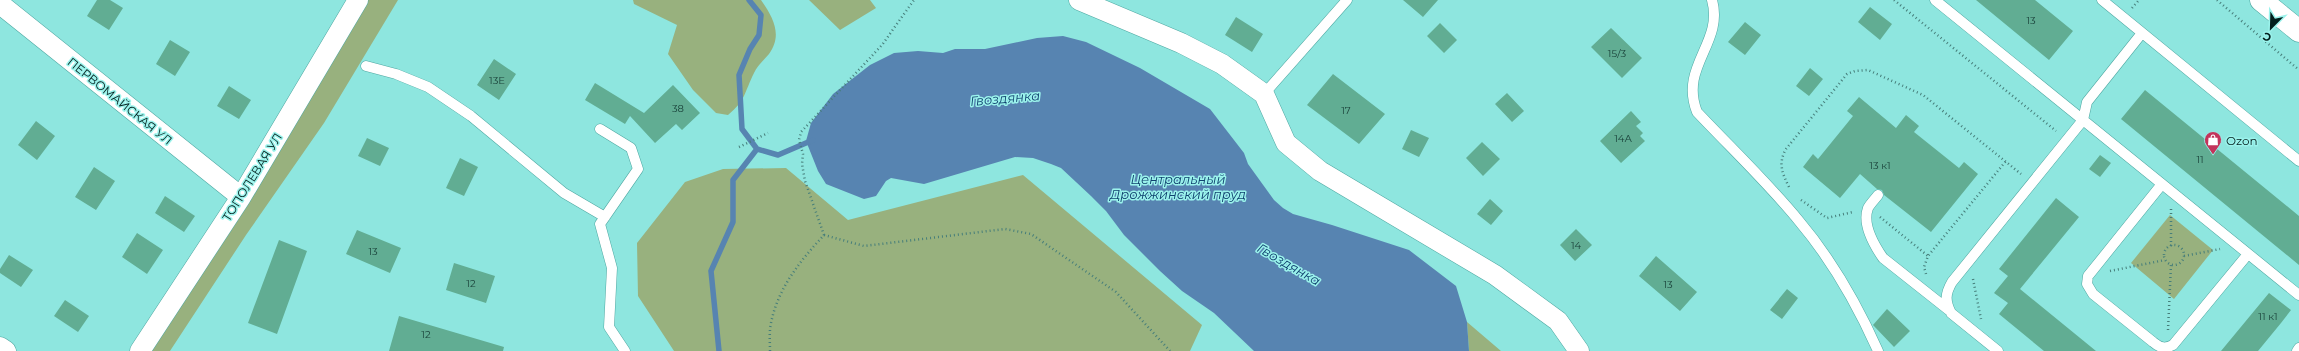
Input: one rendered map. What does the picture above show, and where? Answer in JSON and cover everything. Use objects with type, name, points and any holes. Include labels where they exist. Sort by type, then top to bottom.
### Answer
[{"type":"street","name":"ТОПОЛЕВАЯ УЛ","points":[[140,351],[241,197],[358,0]]},
{"type":"street","points":[[1079,0],[1181,43],[1222,64],[1264,94],[1286,143],[1320,171],[1495,275],[1558,321],[1579,351]]},
{"type":"street","points":[[2261,0],[2299,31]]},
{"type":"street","name":"ПЕРВОМАЙСКАЯ УЛ","points":[[0,4],[241,197]]},
{"type":"street","points":[[0,347],[6,351]]},
{"type":"lane","points":[[1264,94],[1347,0]]},
{"type":"lane","points":[[1712,0],[1714,23],[1692,80],[1693,101],[1697,112],[1799,220],[1845,284],[1878,351]]},
{"type":"lane","points":[[1935,0],[2299,295]]},
{"type":"lane","points":[[2102,0],[2299,161]]},
{"type":"lane","points":[[1951,313],[1947,305],[1947,292],[1969,261],[2083,120],[2087,102],[2142,33]]},
{"type":"lane","points":[[366,66],[396,74],[428,86],[470,116],[564,193],[605,217]]},
{"type":"lane","points":[[600,129],[631,148],[638,168],[600,224],[612,268],[609,327],[625,351]]},
{"type":"lane","points":[[2162,184],[2088,276],[2087,284],[2093,294],[2160,348],[2167,348],[2173,345],[2248,254]]},
{"type":"lane","points":[[1878,196],[1868,208],[1868,228],[1871,238],[1883,258],[1998,351]]},
{"type":"path","points":[[824,235],[805,181],[802,164],[803,154],[799,140],[801,132],[882,45],[914,0]]},
{"type":"path","points":[[1894,0],[2067,140]]},
{"type":"path","points":[[2217,0],[2299,70]]},
{"type":"path","points":[[1792,192],[1781,169],[1782,156],[1786,148],[1847,74],[1861,70],[1868,70],[1924,95],[2017,170]]},
{"type":"path","points":[[739,147],[768,133]]},
{"type":"path","points":[[1929,278],[1926,275],[1924,267],[1928,256],[2006,162]]},
{"type":"path","points":[[2171,246],[2172,192]]},
{"type":"path","points":[[1796,195],[1827,218],[1868,208],[1928,256]]},
{"type":"path","points":[[824,235],[864,246],[1005,229],[1031,234],[1116,292],[1170,351]]},
{"type":"path","points":[[770,351],[770,324],[783,288],[801,260],[824,235]]},
{"type":"path","points":[[2184,256],[2180,248],[2171,246],[2164,251],[2165,260],[2171,265],[2179,264],[2184,256],[2237,245]]},
{"type":"path","points":[[2088,276],[2165,260]]},
{"type":"path","points":[[1969,261],[1984,340]]},
{"type":"path","points":[[2167,348],[2171,265]]},
{"type":"green space","points":[[358,0],[398,0],[324,123],[246,235],[170,351],[139,351]]},
{"type":"green space","points":[[633,0],[761,0],[775,26],[775,40],[769,54],[755,70],[742,100],[734,110],[728,115],[716,113],[693,90],[668,54],[677,25],[634,4]]},
{"type":"green space","points":[[809,0],[870,0],[876,8],[840,30]]},
{"type":"green space","points":[[786,168],[848,220],[1023,175],[1202,325],[1190,351],[674,351],[638,296],[637,243],[685,182],[723,169]]},
{"type":"green space","points":[[2170,215],[2213,250],[2174,299],[2131,263]]},
{"type":"green space","points":[[1467,322],[1501,351],[1469,351]]},
{"type":"water","name":"Центральный Дрожжинский пруд","points":[[1063,36],[1086,42],[1140,68],[1210,109],[1244,153],[1248,164],[1274,200],[1283,208],[1293,214],[1409,250],[1456,286],[1467,322],[1469,351],[1254,351],[1214,313],[1182,291],[1160,271],[1124,235],[1106,211],[1061,168],[1033,158],[1015,157],[924,184],[891,178],[886,181],[876,196],[864,199],[826,184],[818,171],[806,141],[811,123],[833,94],[870,65],[894,53],[918,51],[943,53],[955,49],[985,49],[1037,38]]},
{"type":"building","points":[[97,0],[110,0],[123,8],[109,30],[87,16]]},
{"type":"building","points":[[1403,0],[1438,0],[1423,17]]},
{"type":"building","points":[[1976,0],[2035,0],[2073,31],[2049,60]]},
{"type":"building","points":[[1870,7],[1892,24],[1880,40],[1858,22]]},
{"type":"building","points":[[1236,17],[1263,34],[1252,52],[1225,35]]},
{"type":"building","points":[[1745,22],[1761,35],[1745,55],[1728,42]]},
{"type":"building","points":[[1440,23],[1457,40],[1444,53],[1427,36]]},
{"type":"building","points":[[1611,28],[1642,58],[1622,78],[1591,47]]},
{"type":"building","points":[[170,40],[190,52],[175,76],[156,64]]},
{"type":"building","points":[[494,59],[516,74],[499,100],[477,85]]},
{"type":"building","points":[[1810,68],[1823,79],[1809,96],[1796,86]]},
{"type":"building","points":[[1333,74],[1385,114],[1359,144],[1307,105]]},
{"type":"building","points":[[595,83],[644,113],[673,85],[700,113],[682,130],[676,124],[655,143],[630,116],[625,124],[585,100]]},
{"type":"building","points":[[229,86],[251,100],[239,119],[217,106]]},
{"type":"building","points":[[2145,90],[2299,216],[2299,265],[2121,119]]},
{"type":"building","points":[[1507,93],[1524,111],[1512,122],[1495,104]]},
{"type":"building","points":[[1859,97],[1896,128],[1906,115],[1919,126],[1914,132],[1959,168],[1964,162],[1978,174],[1931,232],[1884,195],[1882,190],[1877,189],[1860,174],[1840,198],[1803,167],[1813,154],[1818,159],[1853,116],[1847,111]]},
{"type":"building","points":[[1631,111],[1641,122],[1636,126],[1643,133],[1640,136],[1645,141],[1621,163],[1600,141]]},
{"type":"building","points":[[36,121],[55,136],[37,160],[18,145]]},
{"type":"building","points":[[1411,130],[1429,138],[1419,157],[1402,149]]},
{"type":"building","points":[[367,138],[389,148],[380,166],[358,156]]},
{"type":"building","points":[[1482,142],[1500,159],[1483,176],[1466,158]]},
{"type":"building","points":[[2100,155],[2111,163],[2100,177],[2089,169]]},
{"type":"building","points":[[460,158],[478,167],[464,196],[446,188]]},
{"type":"building","points":[[94,167],[115,181],[96,210],[75,197]]},
{"type":"building","points":[[165,196],[195,216],[184,232],[155,213]]},
{"type":"building","points":[[2056,198],[2079,217],[2020,289],[2096,351],[2044,351],[1999,314],[2008,303],[1994,293],[2008,276],[1999,269]]},
{"type":"building","points":[[1490,199],[1503,211],[1491,225],[1477,214]]},
{"type":"building","points":[[1576,229],[1592,245],[1575,261],[1560,245]]},
{"type":"building","points":[[357,230],[401,248],[390,273],[346,254]]},
{"type":"building","points":[[137,233],[163,250],[147,274],[122,257]]},
{"type":"building","points":[[279,240],[307,251],[277,334],[248,323]]},
{"type":"building","points":[[9,255],[33,270],[21,287],[0,273],[0,269]]},
{"type":"building","points":[[1656,256],[1697,292],[1680,311],[1639,276]]},
{"type":"building","points":[[454,263],[495,276],[486,303],[446,290]]},
{"type":"building","points":[[1787,289],[1798,298],[1782,319],[1770,310]]},
{"type":"building","points":[[2269,293],[2291,310],[2258,351],[2221,351]]},
{"type":"building","points":[[65,300],[89,316],[78,332],[54,316]]},
{"type":"building","points":[[1887,309],[1910,331],[1894,347],[1873,325]]},
{"type":"building","points":[[399,316],[504,347],[503,351],[389,351]]},
{"type":"waterway","name":"Гвоздянка","points":[[749,0],[761,15],[759,35],[750,49],[739,75],[742,129],[757,149],[778,155],[813,140]]},
{"type":"waterway","points":[[719,351],[711,271],[733,222],[733,180],[757,149]]},
{"type":"place","name":"Ozon","points":[[2213,155]]}]
